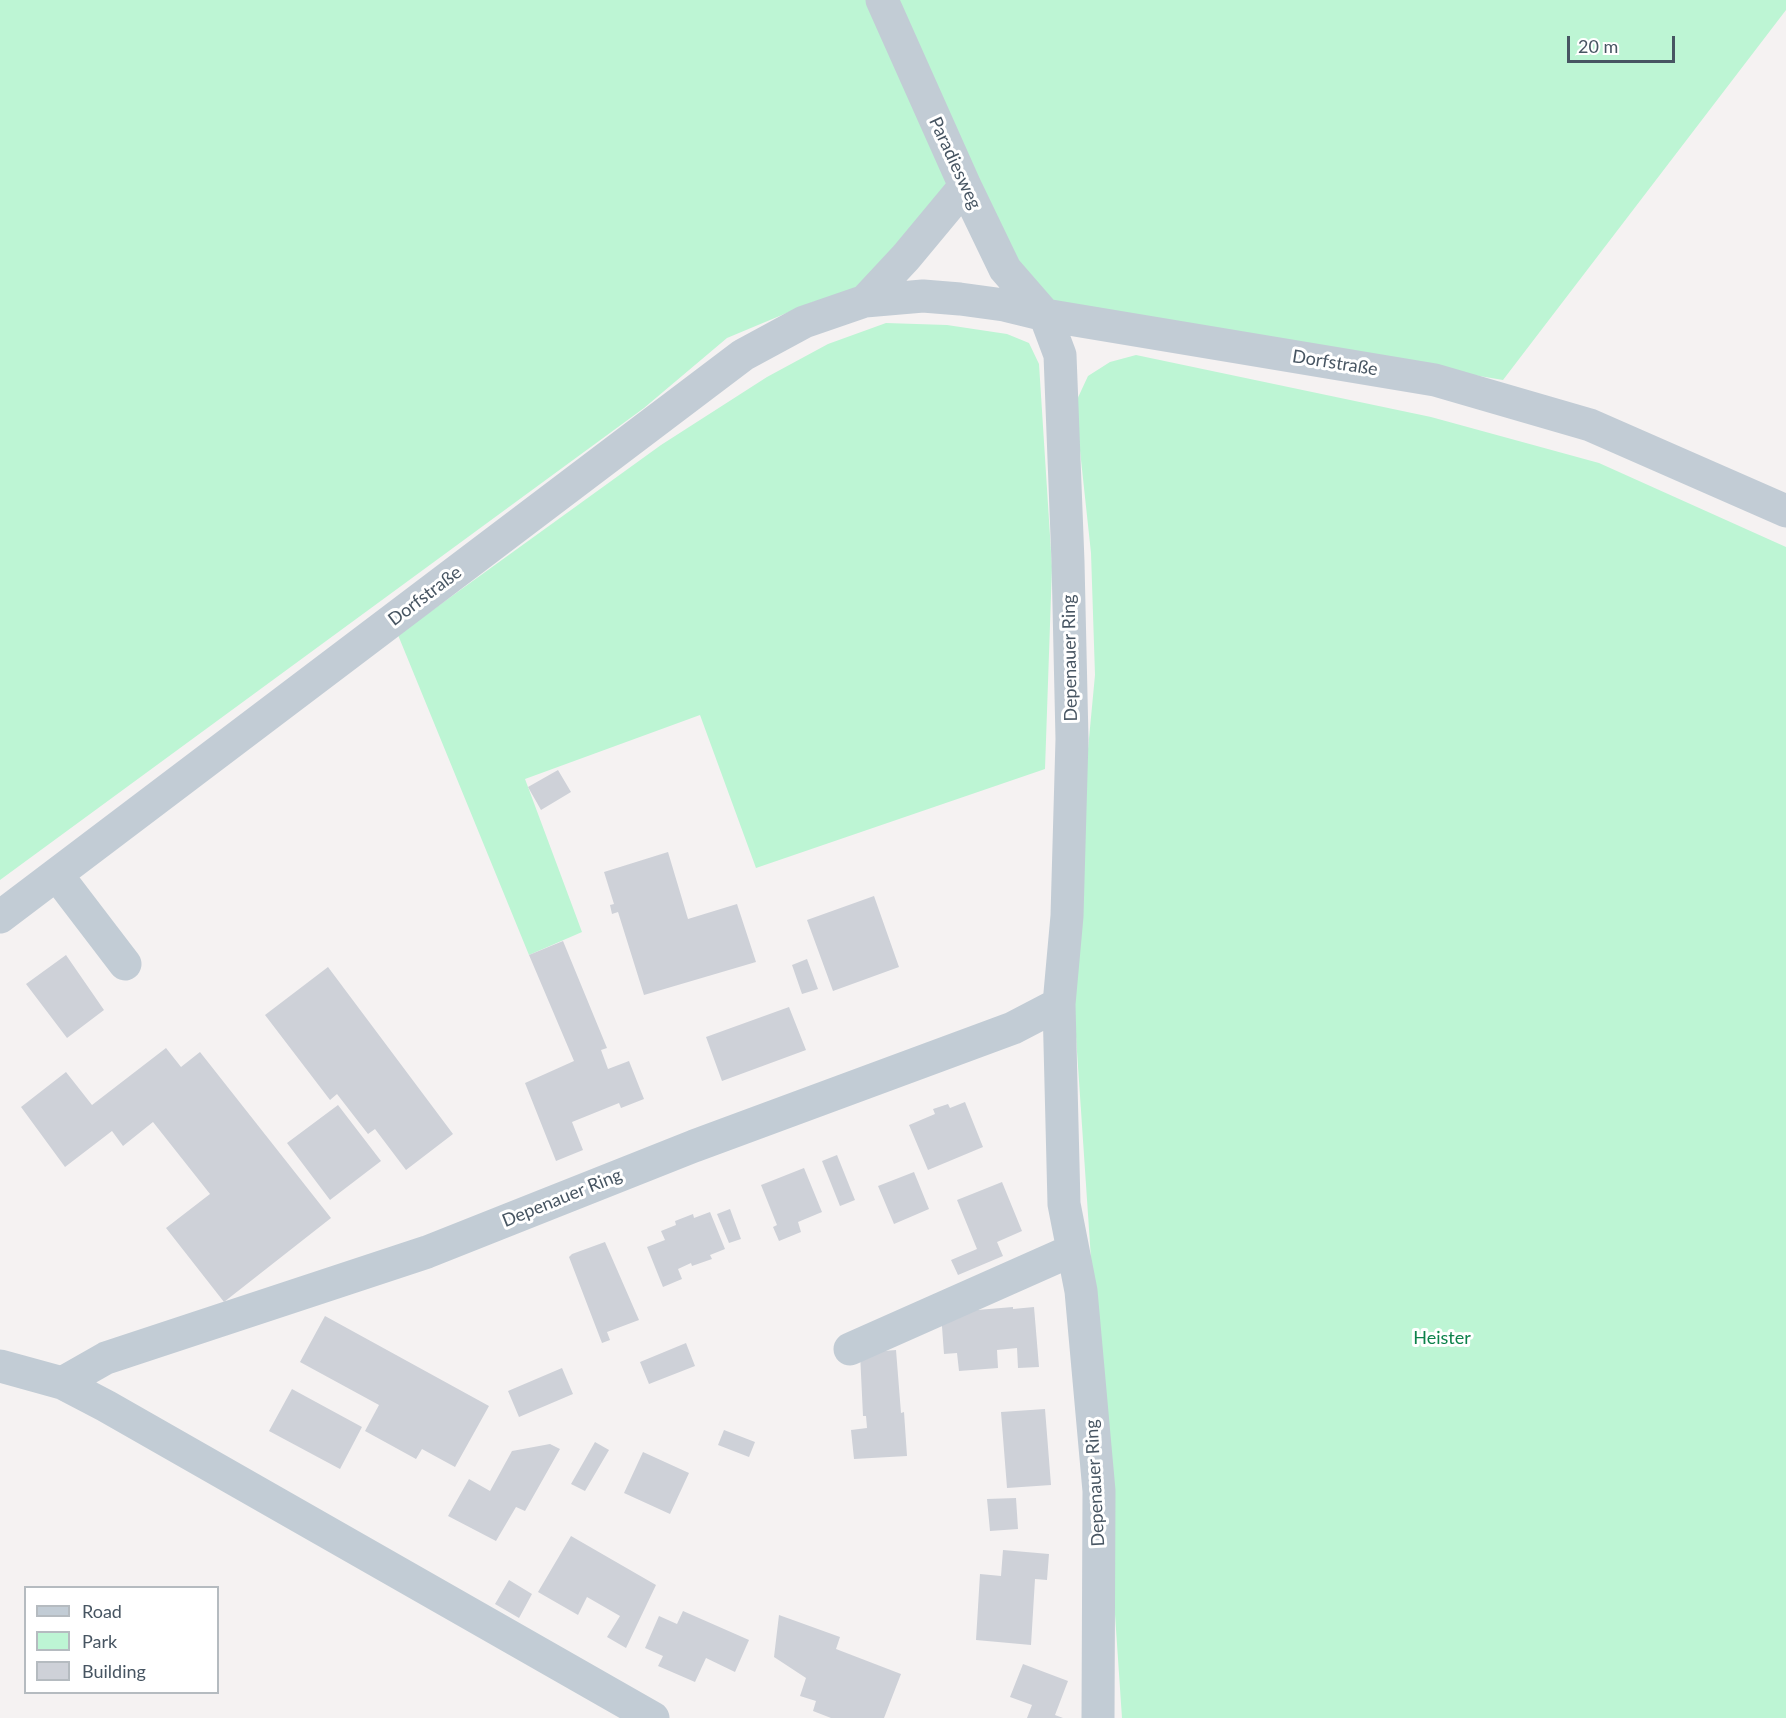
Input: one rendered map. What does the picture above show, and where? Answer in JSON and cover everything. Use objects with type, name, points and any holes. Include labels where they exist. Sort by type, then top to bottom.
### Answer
[{"type":"street","name":"Paradiesweg","points":[[882,0],[965,186],[1005,269],[1045,315]]},
{"type":"street","name":"Dorfstraße","points":[[865,301],[906,257],[965,186]]},
{"type":"street","name":"Dorfstraße","points":[[0,918],[743,355],[804,322],[865,301],[923,296],[1004,305],[1045,315],[1435,380],[1590,426],[1786,511]]},
{"type":"street","name":"Depenauer Ring","points":[[1045,315],[1060,355],[1071,704],[1067,916],[1059,1004],[1064,1204],[1081,1291],[1099,1491],[1098,1718]]},
{"type":"street","points":[[57,875],[125,964]]},
{"type":"street","name":"Depenauer Ring","points":[[62,1383],[106,1358],[427,1252],[694,1146],[1013,1028],[1059,1004]]},
{"type":"street","points":[[850,1348],[1073,1250]]},
{"type":"street","points":[[0,1366],[62,1383],[106,1406],[653,1718]]},
{"type":"green space","points":[[0,0],[870,0],[952,183],[857,290],[813,302],[727,338],[644,408],[0,880]]},
{"type":"green space","points":[[894,0],[1786,0],[1786,10],[1503,380],[1053,304],[1023,269],[979,189]]},
{"type":"green space","points":[[886,323],[947,325],[1007,334],[1029,343],[1039,364],[1052,567],[1045,769],[756,868],[700,715],[525,779],[582,932],[529,955],[398,635],[661,445],[767,377],[828,344]]},
{"type":"green space","name":"Heister","points":[[1136,355],[1431,417],[1599,463],[1786,547],[1786,1718],[1122,1718],[1074,1007],[1081,823],[1095,675],[1091,553],[1075,404],[1088,376],[1110,362]]},
{"type":"building","points":[[558,770],[571,792],[541,810],[528,787]]},
{"type":"building","points":[[668,852],[688,919],[737,904],[756,962],[644,995],[618,912],[612,914],[610,905],[614,904],[604,872]]},
{"type":"building","points":[[874,896],[899,967],[833,991],[807,920]]},
{"type":"building","points":[[563,941],[607,1048],[601,1050],[608,1069],[629,1061],[644,1099],[621,1108],[619,1103],[572,1122],[583,1150],[556,1161],[525,1083],[574,1061],[529,955]]},
{"type":"building","points":[[66,955],[104,1010],[67,1038],[26,984]]},
{"type":"building","points":[[807,959],[818,989],[802,994],[792,965]]},
{"type":"building","points":[[328,967],[453,1134],[406,1170],[375,1129],[368,1134],[337,1094],[330,1100],[265,1015]]},
{"type":"building","points":[[789,1007],[806,1050],[722,1081],[706,1037]]},
{"type":"building","points":[[166,1048],[181,1067],[200,1052],[331,1218],[224,1302],[166,1228],[210,1194],[153,1122],[123,1146],[112,1131],[65,1167],[21,1107],[66,1072],[92,1105]]},
{"type":"building","points":[[965,1102],[983,1147],[928,1170],[909,1125],[935,1114],[933,1109],[948,1104],[950,1108]]},
{"type":"building","points":[[338,1105],[381,1161],[330,1200],[287,1143]]},
{"type":"building","points":[[837,1155],[855,1200],[840,1206],[822,1161]]},
{"type":"building","points":[[804,1168],[822,1212],[798,1222],[801,1232],[779,1241],[773,1227],[777,1225],[761,1185]]},
{"type":"building","points":[[914,1172],[929,1209],[894,1224],[878,1186]]},
{"type":"building","points":[[1002,1182],[1022,1231],[997,1242],[1003,1256],[958,1275],[951,1260],[977,1249],[957,1200]]},
{"type":"building","points":[[730,1209],[741,1239],[729,1243],[717,1214]]},
{"type":"building","points":[[710,1212],[725,1249],[710,1255],[712,1259],[692,1266],[691,1263],[678,1269],[682,1279],[663,1287],[647,1247],[665,1240],[661,1231],[676,1225],[675,1221],[693,1214],[694,1218]]},
{"type":"building","points":[[605,1242],[639,1320],[607,1332],[610,1340],[602,1343],[569,1257]]},
{"type":"building","points":[[1013,1307],[1013,1309],[1034,1307],[1039,1367],[1018,1368],[1017,1348],[997,1350],[998,1368],[959,1371],[957,1353],[944,1354],[941,1313]]},
{"type":"building","points":[[325,1316],[489,1406],[455,1467],[422,1449],[416,1459],[365,1431],[379,1405],[300,1362]]},
{"type":"building","points":[[686,1343],[695,1366],[649,1384],[640,1362]]},
{"type":"building","points":[[896,1350],[907,1456],[854,1459],[851,1430],[867,1428],[866,1416],[863,1416],[860,1353]]},
{"type":"building","points":[[562,1368],[573,1394],[519,1417],[508,1391]]},
{"type":"building","points":[[292,1389],[362,1427],[340,1469],[269,1431]]},
{"type":"building","points":[[1045,1409],[1051,1485],[1007,1488],[1001,1412]]},
{"type":"building","points":[[724,1430],[755,1442],[749,1457],[718,1445]]},
{"type":"building","points":[[595,1442],[609,1450],[585,1491],[571,1484]]},
{"type":"building","points":[[550,1444],[560,1449],[525,1511],[516,1507],[496,1541],[448,1516],[469,1479],[490,1491],[512,1451]]},
{"type":"building","points":[[643,1452],[689,1473],[670,1514],[624,1493]]},
{"type":"building","points":[[1016,1498],[1018,1529],[990,1531],[987,1499]]},
{"type":"building","points":[[571,1536],[656,1585],[626,1648],[607,1637],[620,1616],[587,1597],[578,1615],[538,1592]]},
{"type":"building","points":[[1003,1550],[1049,1554],[1047,1580],[1035,1579],[1031,1645],[976,1640],[980,1574],[1001,1576]]},
{"type":"building","points":[[509,1580],[532,1594],[519,1618],[495,1604]]},
{"type":"building","points":[[683,1611],[749,1640],[735,1672],[706,1658],[695,1682],[658,1666],[663,1656],[645,1648],[659,1616],[677,1624]]},
{"type":"building","points":[[779,1615],[840,1637],[836,1649],[901,1674],[884,1718],[831,1718],[813,1711],[816,1701],[800,1696],[806,1678],[774,1657]]},
{"type":"building","points":[[1023,1664],[1068,1681],[1055,1715],[1063,1718],[1027,1718],[1032,1705],[1010,1697]]}]
